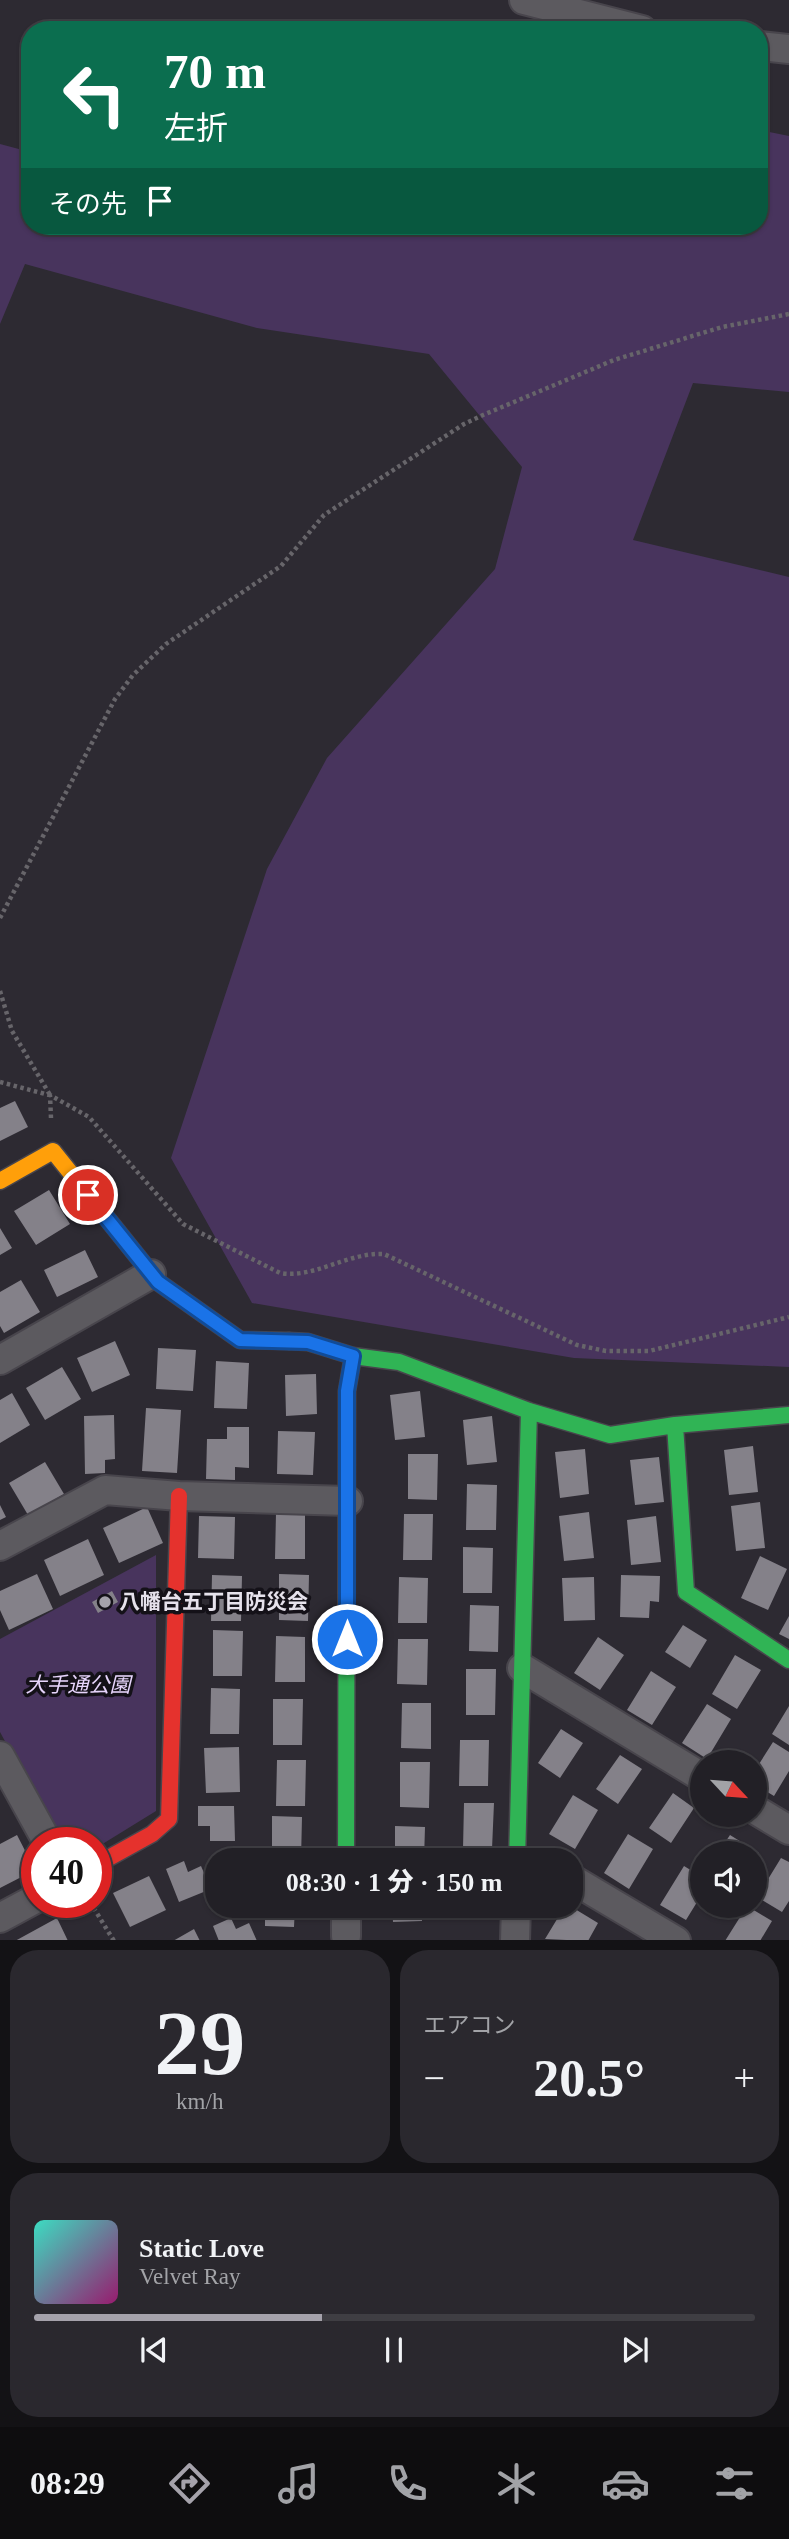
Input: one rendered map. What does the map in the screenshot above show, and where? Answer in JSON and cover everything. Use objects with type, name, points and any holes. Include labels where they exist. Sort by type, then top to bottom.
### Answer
[{"type":"street","points":[[524,0],[607,21]]},
{"type":"street","points":[[768,47],[789,50]]},
{"type":"street","points":[[0,1181],[53,1151],[158,1282],[240,1340],[308,1342],[353,1356],[399,1362],[529,1411],[610,1435],[675,1424],[789,1415]]},
{"type":"street","points":[[0,1360],[151,1274]]},
{"type":"street","points":[[346,1848],[347,1391],[353,1356]]},
{"type":"street","points":[[525,1848],[522,1668],[529,1411]]},
{"type":"street","points":[[675,1424],[686,1592],[789,1660]]},
{"type":"street","points":[[0,1546],[105,1490],[179,1496],[348,1501]]},
{"type":"street","points":[[112,1856],[152,1834],[169,1819],[179,1496]]},
{"type":"street","points":[[522,1668],[690,1770]]},
{"type":"street","points":[[0,1756],[39,1827]]},
{"type":"street","points":[[767,1817],[789,1830]]},
{"type":"street","points":[[583,1886],[675,1940]]},
{"type":"street","points":[[0,1918],[21,1907]]},
{"type":"street","points":[[345,1939],[346,1918]]},
{"type":"street","points":[[514,1940],[515,1918]]},
{"type":"path","points":[[0,918],[116,699],[133,675],[166,644],[281,566],[324,516],[464,424],[614,360],[722,327],[789,314]]},
{"type":"path","points":[[0,991],[12,1031],[50,1095],[53,1151]]},
{"type":"path","points":[[0,1082],[50,1095],[89,1117],[183,1224],[280,1273],[293,1276],[352,1256],[384,1254],[577,1345],[606,1351],[649,1352],[789,1317]]},
{"type":"path","points":[[100,1918],[113,1940]]},
{"type":"green space","points":[[768,132],[789,136],[789,392],[693,383],[633,540],[789,577],[789,1367],[574,1358],[252,1303],[171,1158],[267,869],[327,758],[495,569],[522,467],[429,354],[257,328],[25,264],[0,324],[0,144],[21,150],[21,235],[768,235]]},
{"type":"green space","name":"大手通公園","points":[[156,1555],[156,1811],[112,1838],[112,1827],[51,1827],[0,1732],[0,1639]]},
{"type":"building","points":[[15,1101],[28,1127],[0,1141],[0,1108]]},
{"type":"building","points":[[49,1190],[70,1224],[36,1245],[14,1211]]},
{"type":"building","points":[[0,1228],[12,1248],[0,1255]]},
{"type":"building","points":[[85,1250],[98,1277],[57,1297],[44,1270]]},
{"type":"building","points":[[21,1280],[40,1312],[4,1333],[0,1326],[0,1292]]},
{"type":"building","points":[[115,1341],[130,1375],[92,1392],[77,1358]]},
{"type":"building","points":[[158,1348],[196,1350],[193,1391],[156,1389]]},
{"type":"building","points":[[216,1361],[249,1363],[247,1409],[214,1408]]},
{"type":"building","points":[[62,1367],[81,1399],[45,1420],[26,1388]]},
{"type":"building","points":[[316,1374],[317,1414],[286,1416],[285,1375]]},
{"type":"building","points":[[420,1391],[425,1437],[395,1440],[390,1395]]},
{"type":"building","points":[[12,1393],[30,1425],[0,1443],[0,1400]]},
{"type":"building","points":[[146,1408],[181,1410],[177,1473],[142,1471]]},
{"type":"building","points":[[114,1415],[115,1459],[105,1460],[105,1473],[85,1474],[84,1416]]},
{"type":"building","points":[[492,1416],[497,1462],[467,1465],[463,1420]]},
{"type":"building","points":[[227,1427],[249,1427],[249,1468],[235,1467],[235,1480],[206,1479],[207,1439],[227,1439]]},
{"type":"building","points":[[278,1431],[315,1432],[313,1475],[277,1474]]},
{"type":"building","points":[[753,1446],[758,1492],[729,1495],[724,1450]]},
{"type":"building","points":[[585,1449],[589,1494],[560,1498],[555,1452]]},
{"type":"building","points":[[408,1454],[438,1454],[437,1500],[408,1499]]},
{"type":"building","points":[[659,1457],[664,1502],[635,1505],[630,1460]]},
{"type":"building","points":[[45,1462],[64,1494],[28,1515],[9,1483]]},
{"type":"building","points":[[467,1484],[497,1485],[496,1530],[466,1530]]},
{"type":"building","points":[[760,1502],[765,1548],[736,1551],[731,1506]]},
{"type":"building","points":[[0,1505],[6,1517],[0,1520]]},
{"type":"building","points":[[147,1507],[163,1543],[119,1563],[103,1528]]},
{"type":"building","points":[[589,1512],[594,1558],[564,1561],[559,1516]]},
{"type":"building","points":[[276,1513],[305,1513],[305,1559],[275,1559]]},
{"type":"building","points":[[404,1514],[433,1514],[432,1560],[403,1560]]},
{"type":"building","points":[[199,1516],[235,1517],[234,1559],[198,1558]]},
{"type":"building","points":[[656,1516],[661,1562],[631,1565],[627,1520]]},
{"type":"building","points":[[88,1539],[104,1575],[60,1596],[44,1560]]},
{"type":"building","points":[[463,1547],[493,1548],[492,1593],[463,1593]]},
{"type":"building","points":[[760,1556],[787,1569],[768,1610],[741,1598]]},
{"type":"building","points":[[37,1574],[53,1609],[9,1630],[0,1610],[0,1591]]},
{"type":"building","points":[[279,1574],[309,1575],[308,1621],[279,1620]]},
{"type":"building","points":[[212,1575],[242,1576],[241,1621],[211,1621]]},
{"type":"building","points":[[621,1575],[660,1576],[659,1602],[650,1601],[649,1618],[620,1617]]},
{"type":"building","points":[[399,1577],[428,1578],[427,1623],[398,1623]]},
{"type":"building","points":[[594,1577],[595,1620],[564,1621],[562,1578]]},
{"type":"building","name":"八幡台五丁目防災会","points":[[112,1591],[118,1602],[98,1613],[92,1602]]},
{"type":"building","points":[[470,1605],[499,1606],[498,1652],[469,1651]]},
{"type":"building","points":[[789,1616],[789,1639],[779,1634]]},
{"type":"building","points":[[683,1625],[707,1640],[690,1668],[665,1652]]},
{"type":"building","points":[[213,1630],[243,1631],[242,1676],[213,1676]]},
{"type":"building","points":[[276,1636],[305,1637],[305,1682],[275,1682]]},
{"type":"building","points":[[598,1637],[624,1655],[600,1690],[574,1673]]},
{"type":"building","points":[[398,1639],[428,1639],[427,1685],[397,1684]]},
{"type":"building","points":[[735,1655],[761,1670],[737,1709],[712,1694]]},
{"type":"building","points":[[466,1669],[496,1669],[495,1715],[466,1715]]},
{"type":"building","points":[[651,1671],[676,1687],[652,1725],[627,1710]]},
{"type":"building","points":[[211,1688],[240,1689],[239,1734],[210,1734]]},
{"type":"building","points":[[273,1699],[303,1699],[302,1745],[273,1745]]},
{"type":"building","points":[[402,1703],[431,1703],[431,1749],[401,1748]]},
{"type":"building","points":[[707,1704],[731,1719],[712,1750],[693,1750],[682,1743]]},
{"type":"building","points":[[789,1706],[789,1745],[772,1734]]},
{"type":"building","points":[[561,1729],[583,1743],[560,1778],[538,1763]]},
{"type":"building","points":[[460,1740],[489,1740],[488,1786],[459,1786]]},
{"type":"building","points":[[773,1742],[789,1752],[789,1771],[774,1796],[767,1792],[767,1751]]},
{"type":"building","points":[[239,1747],[240,1792],[206,1793],[204,1748]]},
{"type":"building","points":[[620,1755],[642,1769],[618,1804],[596,1789]]},
{"type":"building","points":[[277,1760],[306,1760],[305,1806],[276,1806]]},
{"type":"building","points":[[400,1762],[430,1762],[429,1808],[400,1807]]},
{"type":"building","points":[[673,1793],[690,1805],[690,1814],[671,1843],[649,1828]]},
{"type":"building","points":[[573,1795],[598,1810],[576,1848],[549,1834]]},
{"type":"building","points":[[464,1803],[494,1803],[492,1848],[463,1848]]},
{"type":"building","points":[[198,1806],[234,1806],[235,1841],[210,1841],[210,1826],[198,1826]]},
{"type":"building","points":[[272,1816],[302,1817],[301,1848],[272,1848]]},
{"type":"building","points":[[395,1826],[425,1827],[424,1848],[395,1848]]},
{"type":"building","points":[[628,1834],[653,1849],[629,1889],[604,1873]]},
{"type":"building","points":[[17,1835],[21,1843],[21,1877],[0,1888],[0,1844]]},
{"type":"building","points":[[730,1835],[740,1841],[726,1841]]},
{"type":"building","points":[[781,1858],[789,1862],[789,1901],[782,1912],[767,1903],[767,1881]]},
{"type":"building","points":[[184,1861],[188,1872],[201,1866],[205,1875],[205,1891],[179,1902],[166,1869]]},
{"type":"building","points":[[684,1866],[690,1870],[690,1914],[686,1920],[660,1905]]},
{"type":"building","points":[[149,1876],[166,1910],[130,1927],[113,1893]]},
{"type":"building","points":[[583,1914],[598,1923],[589,1940],[545,1939],[558,1918],[583,1918]]},
{"type":"building","points":[[57,1918],[68,1940],[17,1940]]},
{"type":"building","points":[[231,1918],[236,1929],[249,1923],[257,1940],[219,1940],[213,1926]]},
{"type":"building","points":[[265,1918],[294,1918],[294,1927],[265,1926]]},
{"type":"building","points":[[393,1918],[422,1918],[422,1921],[393,1922]]},
{"type":"building","points":[[739,1918],[767,1918],[772,1921],[761,1940],[726,1940]]},
{"type":"building","points":[[194,1929],[200,1940],[175,1940]]},
{"type":"traffic: fast","points":[[289,1341],[308,1342],[353,1356],[399,1362],[529,1411],[610,1435],[675,1425],[789,1415]]},
{"type":"traffic: fast","points":[[346,1848],[347,1391],[353,1356]]},
{"type":"traffic: fast","points":[[517,1848],[529,1411]]},
{"type":"traffic: fast","points":[[675,1425],[686,1592],[789,1660]]},
{"type":"traffic: slow","points":[[0,1181],[53,1151],[158,1282],[240,1340],[289,1341]]},
{"type":"traffic: jam","points":[[112,1856],[152,1834],[169,1819],[179,1496]]},
{"type":"place","name":"八幡台五丁目防災会","points":[[105,1602]]},
{"type":"route","points":[[88,1195],[158,1282],[240,1340],[308,1342],[353,1356],[347,1391],[347,1639]]}]
